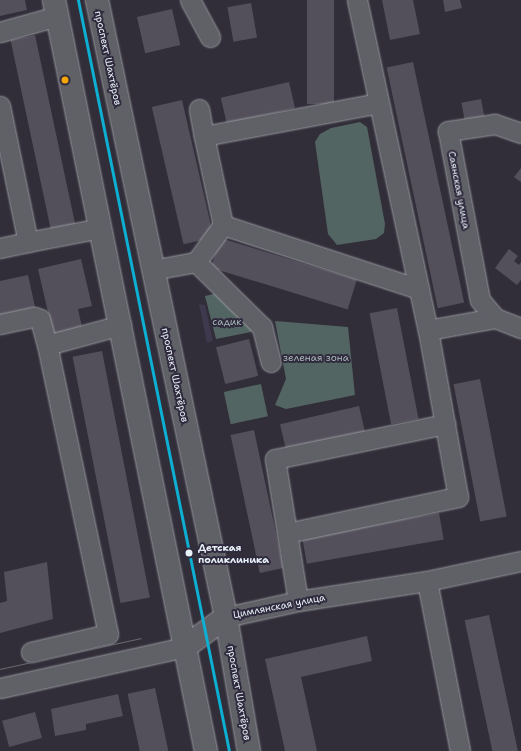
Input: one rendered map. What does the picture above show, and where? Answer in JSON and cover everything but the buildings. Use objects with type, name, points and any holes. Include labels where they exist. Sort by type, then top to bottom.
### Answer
[{"type":"main road","name":"проспект Шахтёров","points":[[97,0],[152,270],[226,617],[249,751]]},
{"type":"main road","points":[[56,8],[206,751]]},
{"type":"main road","name":"Цимлянская улица","points":[[185,647],[226,617]]},
{"type":"street","points":[[190,0],[210,37]]},
{"type":"street","points":[[287,533],[458,497],[428,330],[357,0]]},
{"type":"street","points":[[0,32],[56,8]]},
{"type":"street","points":[[204,136],[378,103]]},
{"type":"street","points":[[0,106],[28,242]]},
{"type":"street","points":[[152,270],[196,262],[223,225],[199,110]]},
{"type":"street","name":"Саянская улица","points":[[495,318],[480,300],[448,131],[495,124],[521,133]]},
{"type":"street","points":[[223,225],[419,289]]},
{"type":"street","points":[[0,248],[101,228]]},
{"type":"street","points":[[196,262],[262,327],[271,362]]},
{"type":"street","points":[[0,324],[34,317],[40,319],[47,345],[108,634],[31,652]]},
{"type":"street","points":[[428,330],[495,318],[521,328]]},
{"type":"street","points":[[47,345],[121,325]]},
{"type":"street","points":[[298,601],[274,459],[445,424]]},
{"type":"street","name":"Цимлянская улица","points":[[226,617],[298,601],[427,581],[521,561]]},
{"type":"street","points":[[427,581],[460,751]]},
{"type":"street","name":"Цимлянская улица","points":[[0,688],[185,647]]},
{"type":"shaded area","points":[[199,304],[205,305],[213,341],[207,343]]},
{"type":"green space","points":[[360,122],[367,127],[385,224],[384,233],[376,239],[337,245],[328,234],[315,142],[320,134],[331,128]]},
{"type":"green space","name":"садик","points":[[218,293],[255,327],[251,332],[216,339],[205,296]]},
{"type":"green space","name":"зеленая зона","points":[[275,321],[348,327],[355,395],[286,409],[275,405],[286,379]]},
{"type":"green space","points":[[261,384],[268,416],[231,424],[224,392]]},
{"type":"tram line","points":[[0,669],[141,638]]},
{"type":"transit line","points":[[78,0],[229,751]]},
{"type":"place","name":"Детская поликлиника","points":[[189,553]]}]
